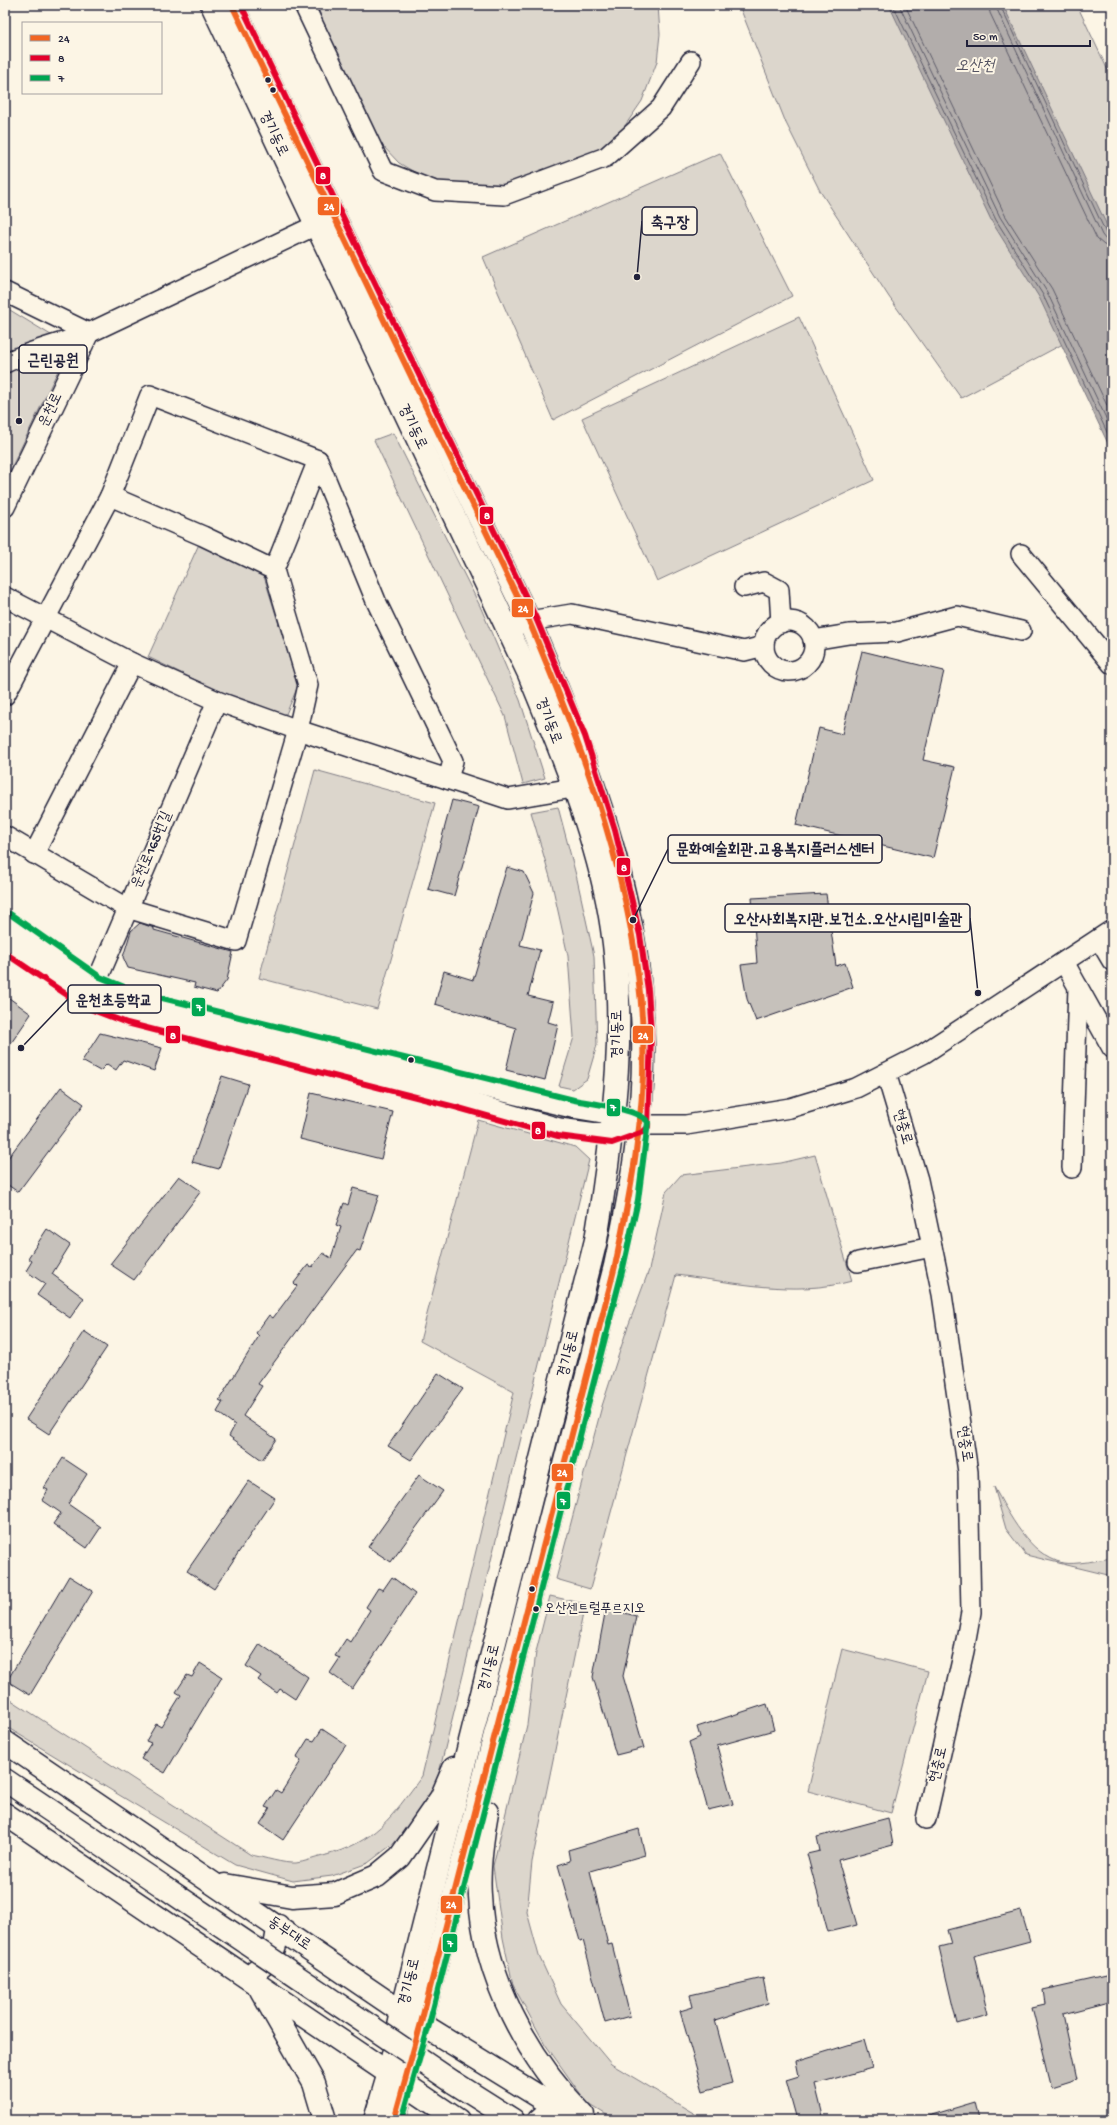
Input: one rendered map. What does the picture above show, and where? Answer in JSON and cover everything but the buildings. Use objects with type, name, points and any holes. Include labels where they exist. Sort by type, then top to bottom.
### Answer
[{"type":"main road","name":"경기동로","points":[[212,5],[529,621],[577,738],[620,880],[632,936],[640,991],[643,1056],[640,1125],[630,1199],[615,1266],[421,2023],[397,2078],[375,2120]]},
{"type":"main road","name":"경기동로","points":[[237,7],[324,221],[538,695],[594,848],[607,900],[615,956],[619,1016],[618,1068],[613,1125],[596,1240],[583,1299],[402,2012],[394,2120]]},
{"type":"main road","points":[[517,1644],[486,1814],[480,1863],[480,1897],[484,1927],[495,1971],[519,2029],[562,2093],[588,2120]]},
{"type":"main road","points":[[213,1882],[292,1897],[335,1894],[378,1876],[400,1857],[441,1798],[479,1712]]},
{"type":"main road","name":"동부대로","points":[[5,1742],[278,1926],[402,2012],[577,2120]]},
{"type":"main road","name":"동부대로","points":[[5,1780],[453,2082],[513,2120]]},
{"type":"main road","points":[[5,1814],[458,2120]]},
{"type":"main road","points":[[252,1981],[269,1962],[277,1941],[278,1926]]},
{"type":"main road","points":[[252,1981],[314,2082],[325,2120]]},
{"type":"main road","points":[[539,2120],[547,2113],[558,2109]]},
{"type":"street","points":[[304,5],[383,171],[435,190],[504,195],[606,157],[661,108],[691,61]]},
{"type":"street","points":[[5,363],[28,352],[60,344],[88,333],[324,221]]},
{"type":"street","points":[[5,292],[88,333]]},
{"type":"street","name":"운천로","points":[[5,507],[88,333]]},
{"type":"street","points":[[5,695],[110,496],[150,395],[318,460],[376,601],[453,761],[448,779]]},
{"type":"street","points":[[5,836],[128,908],[236,941],[298,730],[308,685],[274,570],[318,460]]},
{"type":"street","points":[[110,496],[203,536],[274,570]]},
{"type":"street","points":[[1021,554],[1112,664]]},
{"type":"street","points":[[744,587],[764,582],[779,590],[780,623]]},
{"type":"street","points":[[5,597],[132,663],[217,701],[298,730],[508,799],[573,788]]},
{"type":"street","points":[[508,629],[529,621],[572,614],[744,651],[764,646]]},
{"type":"street","points":[[813,640],[849,634],[897,632],[957,616],[1020,631]]},
{"type":"street","points":[[793,621],[808,629],[813,640],[814,653],[810,660],[802,668],[790,672],[775,667],[769,662],[764,646],[769,630],[780,623],[793,621]]},
{"type":"street","points":[[34,854],[132,663]]},
{"type":"street","name":"운천로165번길","points":[[92,992],[217,701]]},
{"type":"street","points":[[5,921],[92,992]]},
{"type":"street","points":[[5,943],[92,992],[131,999],[549,1103],[613,1125],[686,1125],[790,1108],[856,1088],[923,1054],[1106,934],[1112,961]]},
{"type":"street","points":[[1064,962],[1112,1048]]},
{"type":"street","points":[[1072,1168],[1078,987]]},
{"type":"street","name":"현충로","points":[[886,1073],[918,1180],[942,1294],[968,1472],[971,1612],[964,1650],[926,1819]]},
{"type":"street","points":[[858,1262],[932,1247]]},
{"type":"shaded area","points":[[317,5],[658,5],[660,34],[657,62],[642,101],[622,130],[601,151],[519,189],[448,184],[421,176],[399,163],[383,146],[353,108]]},
{"type":"shaded area","points":[[739,5],[1077,5],[1112,79],[1112,318],[961,398],[889,297],[820,191],[786,123]]},
{"type":"shaded area","points":[[720,153],[792,296],[553,420],[483,257]]},
{"type":"shaded area","points":[[5,307],[59,340],[62,362],[5,481]]},
{"type":"shaded area","points":[[799,317],[874,480],[657,581],[582,418]]},
{"type":"shaded area","points":[[393,433],[480,606],[520,700],[545,778],[523,784],[505,716],[374,440]]},
{"type":"shaded area","points":[[199,544],[262,570],[298,686],[286,714],[272,717],[148,657]]},
{"type":"shaded area","points":[[315,770],[435,803],[377,1009],[259,978]]},
{"type":"shaded area","points":[[558,807],[577,879],[594,956],[597,1045],[587,1079],[573,1089],[559,1086],[574,1037],[568,956],[552,884],[531,812]]},
{"type":"shaded area","points":[[478,1120],[575,1147],[589,1160],[437,1781],[415,1820],[394,1843],[368,1863],[332,1876],[293,1881],[235,1865],[5,1726],[5,1696],[251,1855],[296,1863],[341,1850],[356,1844],[369,1836],[391,1816],[401,1804],[422,1776],[514,1392],[420,1341]]},
{"type":"shaded area","points":[[815,1155],[852,1281],[830,1286],[786,1288],[764,1287],[676,1275],[590,1589],[556,1579],[602,1406],[627,1329],[649,1270],[666,1192],[681,1175],[781,1163]]},
{"type":"shaded area","points":[[994,1487],[1013,1521],[1030,1543],[1040,1552],[1051,1559],[1063,1563],[1080,1563],[1112,1558],[1112,1576],[1026,1555],[1006,1529]]},
{"type":"shaded area","points":[[550,1596],[585,1604],[532,1862],[527,1912],[539,1956],[561,2004],[611,2064],[705,2120],[615,2120],[587,2103],[545,2044],[513,1985],[503,1938],[493,1866],[527,1725],[536,1652]]},
{"type":"shaded area","points":[[842,1649],[928,1671],[891,1813],[808,1791]]},
{"type":"water","name":"오산천","points":[[889,5],[1003,5],[1112,236],[1112,452],[1039,297],[992,222]]},
{"type":"transit line","name":"24","points":[[232,5],[529,621],[550,671],[570,721],[605,823],[631,927],[639,980],[643,1034],[640,1122],[627,1209],[615,1266],[421,2023],[394,2120]]},
{"type":"transit line","name":"8","points":[[5,953],[85,1007],[127,1023],[455,1107],[558,1136],[612,1143],[643,1132],[648,1127],[651,1033],[648,990],[640,935],[615,830],[585,736],[536,618],[241,5]]},
{"type":"transit line","name":"7","points":[[10,914],[100,977],[134,991],[574,1100],[625,1110],[643,1117],[648,1122],[638,1200],[623,1268],[429,2025],[402,2120]]},
{"type":"place","name":"축구장","points":[[637,277]]},
{"type":"place","name":"근린공원","points":[[19,421]]},
{"type":"place","name":"문화예술회관.고용복지플러스센터","points":[[633,920]]},
{"type":"place","name":"오산사회복지관.보건소.오산시립미술관","points":[[978,993]]},
{"type":"place","name":"운천초등학교","points":[[21,1048]]},
{"type":"place","name":"오산센트럴푸르지오","points":[[536,1609]]}]
